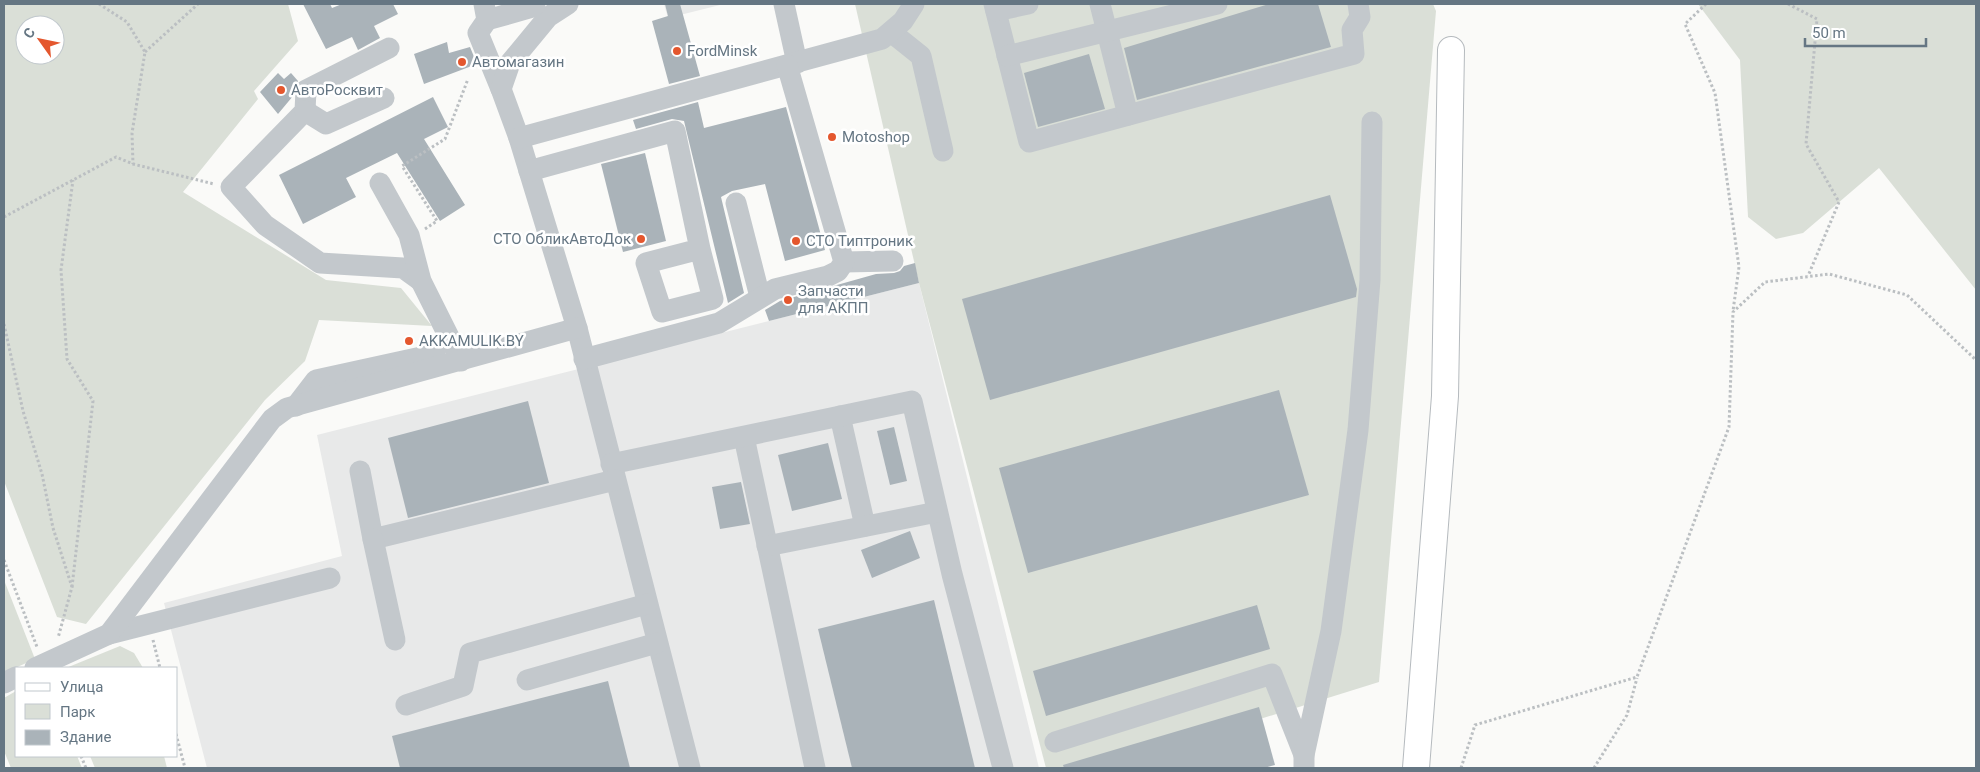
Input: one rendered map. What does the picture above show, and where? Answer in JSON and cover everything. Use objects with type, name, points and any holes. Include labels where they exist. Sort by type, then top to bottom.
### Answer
[{"type":"main road","points":[[1416,768],[1445,396],[1451,50]]},
{"type":"lane","points":[[535,4],[533,7],[486,12],[478,33],[519,138],[576,328],[690,768]]},
{"type":"lane","points":[[500,89],[510,63],[548,17],[568,4]]},
{"type":"lane","points":[[584,360],[719,323],[775,289],[828,276],[838,271],[844,262],[792,64],[784,4]]},
{"type":"lane","points":[[519,138],[882,39],[903,20],[914,4]]},
{"type":"lane","points":[[1028,4],[995,7],[1029,142],[1354,54],[1352,30],[1360,17],[1358,4]]},
{"type":"lane","points":[[1100,4],[1128,115]]},
{"type":"lane","points":[[1007,56],[1217,4]]},
{"type":"lane","points":[[891,32],[921,56],[943,151]]},
{"type":"lane","points":[[389,48],[306,90],[305,111],[230,188],[265,225],[320,263],[403,268],[421,281]]},
{"type":"lane","points":[[305,111],[326,124],[384,98]]},
{"type":"lane","points":[[1304,762],[1331,632],[1358,430],[1370,280],[1372,122]]},
{"type":"lane","points":[[529,171],[675,131],[700,249]]},
{"type":"lane","points":[[380,183],[410,238],[421,281],[459,356]]},
{"type":"lane","points":[[736,203],[760,297]]},
{"type":"lane","points":[[844,262],[893,261]]},
{"type":"lane","points":[[109,634],[272,419],[287,408],[459,356],[576,328]]},
{"type":"lane","points":[[373,540],[744,436],[912,401],[1003,768]]},
{"type":"lane","points":[[840,416],[864,526]]},
{"type":"lane","points":[[744,436],[815,768]]},
{"type":"lane","points":[[360,470],[395,640]]},
{"type":"lane","points":[[767,546],[938,512]]},
{"type":"lane","points":[[44,664],[109,634],[330,578]]},
{"type":"lane","points":[[406,705],[463,686],[470,653],[647,604]]},
{"type":"lane","points":[[527,680],[657,643]]},
{"type":"lane","points":[[1055,742],[1272,674],[1304,762]]},
{"type":"path","points":[[99,4],[126,22],[145,52]]},
{"type":"path","points":[[133,164],[132,133],[145,52],[198,4]]},
{"type":"path","points":[[1594,768],[1627,715],[1637,677],[1729,427],[1733,312],[1739,267],[1715,93],[1685,24],[1706,4]]},
{"type":"path","points":[[1788,4],[1817,19],[1806,144],[1838,202],[1808,277]]},
{"type":"path","points":[[410,238],[437,221],[402,166],[445,139],[468,79]]},
{"type":"path","points":[[4,217],[116,157],[133,164],[230,188]]},
{"type":"path","points":[[44,664],[72,587],[93,401],[67,359],[62,270],[73,180]]},
{"type":"path","points":[[1733,312],[1765,282],[1829,274],[1908,294],[1976,360]]},
{"type":"path","points":[[4,324],[23,411],[42,474],[53,528],[72,587]]},
{"type":"path","points":[[4,560],[44,664]]},
{"type":"path","points":[[149,625],[160,667]]},
{"type":"path","points":[[1461,768],[1475,725],[1637,677]]},
{"type":"path","points":[[178,742],[185,768]]},
{"type":"shaded area","points":[[664,4],[724,4],[668,18]]},
{"type":"shaded area","points":[[919,283],[1039,768],[207,768],[164,603],[342,556],[317,435]]},
{"type":"green space","points":[[4,4],[288,4],[298,41],[254,91],[258,99],[183,192],[326,280],[401,288],[432,326],[319,320],[305,361],[265,400],[86,624],[57,617],[4,481]]},
{"type":"green space","points":[[855,4],[1433,4],[1436,11],[1379,682],[1103,768],[1046,768],[919,283]]},
{"type":"green space","points":[[1698,4],[1976,4],[1976,290],[1879,168],[1803,233],[1776,239],[1748,217],[1740,60]]},
{"type":"green space","points":[[4,580],[35,659],[4,673]]},
{"type":"green space","points":[[120,646],[134,653],[142,667],[68,667]]},
{"type":"green space","points":[[15,692],[15,757],[77,757],[82,768],[11,768],[4,751],[4,698]]},
{"type":"green space","points":[[90,757],[164,757],[167,768],[95,768]]},
{"type":"building","points":[[303,4],[330,4],[332,8],[342,4],[393,4],[398,14],[374,26],[380,38],[358,50],[352,37],[326,49]]},
{"type":"building","name":"FordMinsk","points":[[665,4],[680,4],[700,76],[669,84],[652,21],[668,16]]},
{"type":"building","points":[[1269,4],[1318,4],[1331,47],[1137,100],[1124,48]]},
{"type":"building","points":[[447,42],[449,53],[470,47],[477,64],[424,84],[414,54]]},
{"type":"building","points":[[1089,54],[1105,109],[1038,127],[1024,73]]},
{"type":"building","name":"АвтоРосквит","points":[[278,73],[284,79],[291,73],[298,81],[293,96],[278,114],[260,92]]},
{"type":"building","points":[[433,97],[448,127],[424,139],[465,205],[440,221],[397,153],[346,178],[356,197],[303,224],[279,175]]},
{"type":"building","points":[[698,102],[704,128],[786,107],[825,250],[785,261],[765,184],[732,191],[721,197],[744,293],[728,303],[684,121],[672,119],[636,129],[633,120]]},
{"type":"building","points":[[645,153],[666,241],[623,252],[601,164]]},
{"type":"building","points":[[1330,195],[1357,289],[1356,297],[990,400],[962,299]]},
{"type":"building","points":[[915,263],[919,283],[769,321],[765,310],[780,301],[876,274],[894,273],[900,271],[904,266]]},
{"type":"building","points":[[1279,390],[1309,495],[1028,573],[999,468]]},
{"type":"building","points":[[528,401],[549,483],[408,518],[388,438]]},
{"type":"building","points":[[894,427],[907,481],[890,485],[877,431]]},
{"type":"building","points":[[828,443],[842,499],[792,511],[778,455]]},
{"type":"building","points":[[741,482],[750,524],[720,529],[712,487]]},
{"type":"building","points":[[910,531],[920,558],[872,578],[861,550]]},
{"type":"building","points":[[934,600],[975,768],[852,768],[818,629]]},
{"type":"building","points":[[1257,605],[1270,649],[1046,716],[1033,671]]},
{"type":"building","points":[[608,681],[630,768],[400,768],[392,736]]},
{"type":"building","points":[[1259,707],[1275,765],[1264,768],[1064,768],[1063,765]]},
{"type":"place","name":"FordMinsk","points":[[677,51]]},
{"type":"place","name":"Автомагазин","points":[[462,62]]},
{"type":"place","name":"АвтоРосквит","points":[[281,90]]},
{"type":"place","name":"Motoshop","points":[[832,137]]},
{"type":"place","name":"СТО ОбликАвтоДок","points":[[641,239]]},
{"type":"place","name":"СТО Типтроник","points":[[796,241]]},
{"type":"place","name":"Запчасти для АКПП","points":[[788,300]]},
{"type":"place","name":"AKKAMULIK.BY","points":[[409,341]]}]
